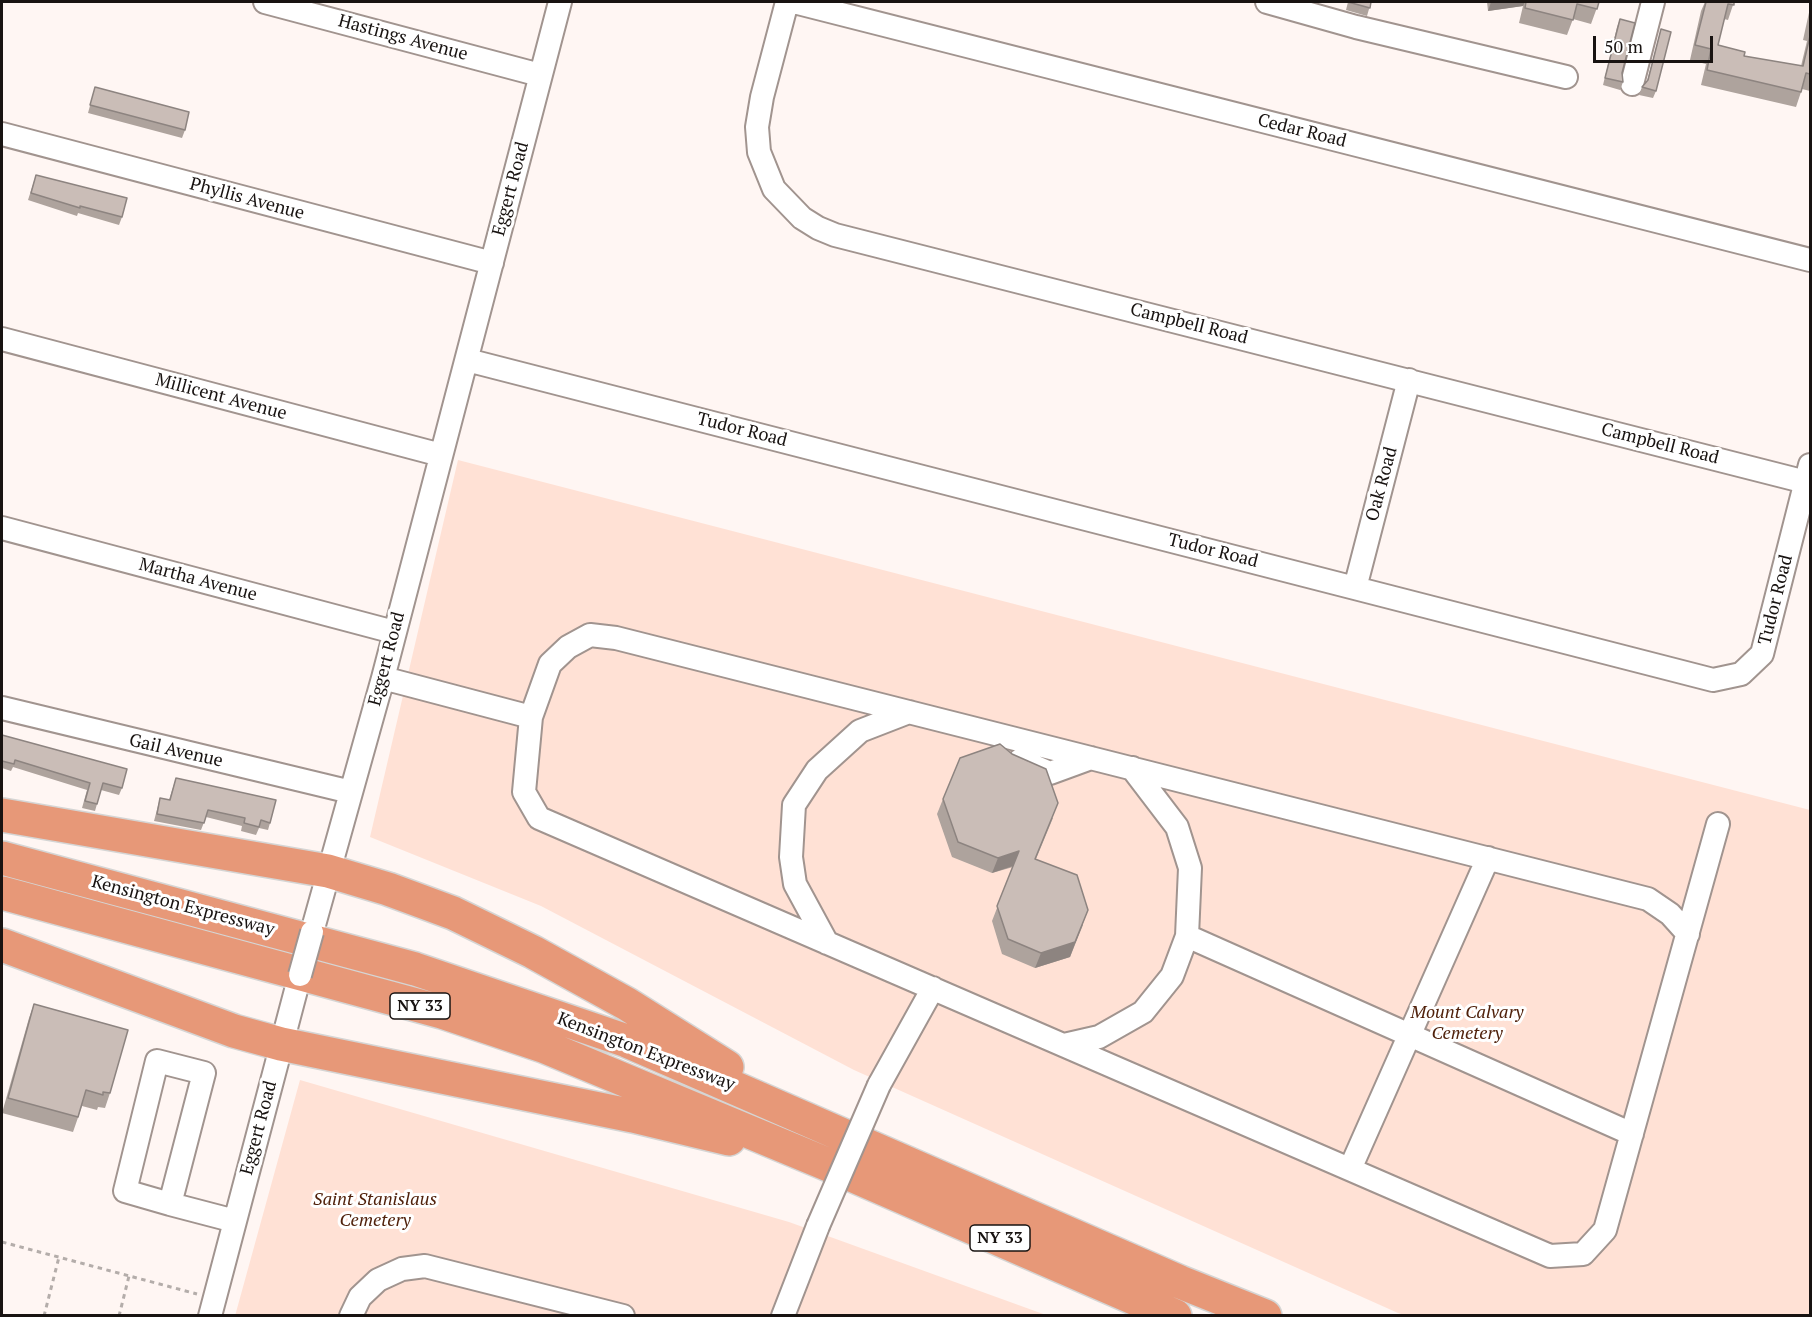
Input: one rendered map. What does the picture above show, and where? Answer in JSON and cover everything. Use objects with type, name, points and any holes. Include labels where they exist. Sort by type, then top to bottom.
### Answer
[{"type":"highway","points":[[2,815],[328,875],[413,897],[489,929],[627,1004],[812,1120]]},
{"type":"highway","name":"Kensington Expressway","points":[[2,858],[415,969],[627,1041],[1180,1282],[1266,1316]]},
{"type":"highway","name":"Kensington Expressway","points":[[2,893],[442,1012],[554,1050],[824,1163],[1175,1316]]},
{"type":"highway","points":[[2,945],[234,1031],[283,1037],[633,1116],[824,1163]]},
{"type":"street","name":"Hastings Avenue","points":[[265,2],[540,75]]},
{"type":"street","name":"Eggert Road","points":[[212,1307],[467,360],[560,2]]},
{"type":"street","name":"Campbell Road","points":[[787,2],[762,97],[757,134],[765,173],[785,204],[802,218],[835,235],[1409,380],[1808,473]]},
{"type":"street","name":"Cedar Road","points":[[794,2],[1810,260]]},
{"type":"street","points":[[1267,2],[1301,6],[1356,27],[1566,77]]},
{"type":"street","points":[[1632,84],[1653,2]]},
{"type":"street","name":"Phyllis Avenue","points":[[2,134],[492,263]]},
{"type":"street","name":"Millicent Avenue","points":[[2,339],[441,455]]},
{"type":"street","name":"Tudor Road","points":[[467,360],[1713,680],[1727,678],[1747,670],[1762,654],[1808,473]]},
{"type":"street","name":"Oak Road","points":[[1355,588],[1409,380]]},
{"type":"street","name":"Martha Avenue","points":[[2,528],[394,632]]},
{"type":"street","points":[[1688,933],[1670,914],[1648,899],[1091,758],[1050,773],[1012,757],[987,732],[616,638],[590,635],[568,646],[550,664],[531,717],[524,792],[539,818],[1550,1256],[1583,1254],[1605,1230],[1688,933],[1718,824]]},
{"type":"street","points":[[382,678],[531,717]]},
{"type":"street","name":"Gail Avenue","points":[[2,708],[351,792]]},
{"type":"street","points":[[827,943],[795,884],[791,857],[794,805],[817,770],[860,731],[909,712]]},
{"type":"street","points":[[1064,1045],[1099,1037],[1143,1012],[1172,976],[1187,936],[1190,868],[1177,827],[1132,768]]},
{"type":"street","points":[[1350,1169],[1488,858]]},
{"type":"street","points":[[1187,936],[1632,1134]]},
{"type":"street","points":[[783,1316],[818,1226],[879,1085],[933,988]]},
{"type":"street","points":[[170,1204],[204,1073],[157,1061],[124,1191],[170,1204],[235,1221]]},
{"type":"street","points":[[351,1316],[360,1297],[378,1280],[402,1269],[425,1266],[623,1316]]},
{"type":"street","points":[[564,1316],[586,1306]]},
{"type":"path","points":[[2,1242],[129,1276],[212,1307]]},
{"type":"path","points":[[44,1316],[59,1257]]},
{"type":"path","points":[[119,1316],[129,1276]]},
{"type":"green space","name":"Mount Calvary Cemetery","points":[[458,460],[1810,810],[1810,1315],[1408,1316],[1398,1313],[854,1070],[541,906],[370,837]]},
{"type":"green space","name":"Saint Stanislaus Cemetery","points":[[300,1080],[789,1222],[1046,1315],[235,1316]]},
{"type":"building","points":[[1348,2],[1371,2],[1370,8]]},
{"type":"building","points":[[1526,2],[1599,2],[1597,9],[1577,4],[1573,20],[1525,8]]},
{"type":"building","points":[[1706,2],[1734,2],[1734,5],[1728,4],[1718,45],[1745,52],[1744,56],[1803,66],[1810,36],[1810,74],[1806,73],[1801,92],[1707,70],[1711,49],[1695,45]]},
{"type":"building","points":[[1620,19],[1635,23],[1622,73],[1623,82],[1605,78]]},
{"type":"building","points":[[1661,29],[1671,32],[1656,91],[1642,87],[1648,80]]},
{"type":"building","points":[[95,87],[189,112],[185,130],[90,105]]},
{"type":"building","points":[[36,175],[127,198],[122,217],[80,206],[80,208],[31,193]]},
{"type":"building","points":[[2,735],[127,769],[122,788],[103,783],[97,804],[85,801],[90,783],[15,760],[14,764],[2,761]]},
{"type":"building","points":[[1000,744],[1012,754],[1046,769],[1058,803],[1035,859],[1077,875],[1088,910],[1075,942],[1041,953],[1008,939],[997,906],[1019,851],[998,858],[958,842],[943,799],[960,758]]},
{"type":"building","points":[[176,778],[276,800],[270,823],[261,820],[259,827],[244,823],[245,818],[208,810],[204,823],[157,814],[160,798],[170,800]]},
{"type":"building","points":[[34,1004],[128,1030],[110,1093],[103,1092],[103,1095],[86,1090],[78,1117],[8,1098]]}]
